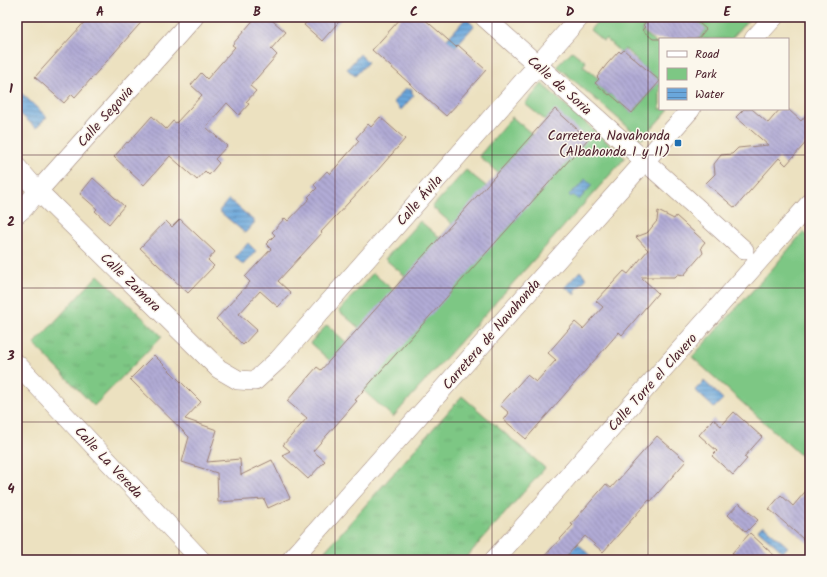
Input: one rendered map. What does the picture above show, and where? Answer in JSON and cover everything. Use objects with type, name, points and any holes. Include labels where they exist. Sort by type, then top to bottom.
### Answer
[{"type":"street","name":"Calle Segovia","points":[[17,214],[194,17]]},
{"type":"street","name":"Calle de Soria","points":[[484,17],[744,250]]},
{"type":"street","name":"Calle Ávila","points":[[255,381],[278,360],[580,17]]},
{"type":"street","points":[[755,38],[774,17]]},
{"type":"street","name":"Carretera de Navahonda","points":[[291,560],[644,160],[690,110]]},
{"type":"street","name":"Calle Zamora","points":[[17,167],[38,191],[220,369],[238,380],[255,381]]},
{"type":"street","name":"Calle Torre el Clavero","points":[[494,560],[810,204]]},
{"type":"street","name":"Calle La Vereda","points":[[17,364],[201,560]]},
{"type":"green space","points":[[601,17],[634,17],[645,27],[642,31],[659,44],[659,80],[637,62],[638,61],[625,49],[621,53],[606,39],[603,41],[590,30]]},
{"type":"green space","points":[[692,17],[751,17],[732,38],[699,38],[706,29]]},
{"type":"green space","points":[[572,51],[586,62],[583,66],[599,79],[595,83],[632,113],[659,82],[659,110],[668,110],[642,139],[557,66]]},
{"type":"green space","points":[[542,84],[625,158],[393,417],[310,343],[327,325],[346,342],[359,328],[339,311],[373,273],[393,290],[405,276],[385,259],[420,221],[440,238],[452,224],[432,207],[466,170],[486,186],[509,227],[519,216],[514,212],[527,197],[532,202],[542,191],[508,162],[498,173],[479,156],[512,117],[532,134],[523,145],[556,175],[565,164],[555,110],[545,120],[525,104]]},
{"type":"green space","points":[[803,232],[810,238],[810,464],[692,357],[773,268]]},
{"type":"green space","points":[[98,275],[162,336],[94,406],[34,344]]},
{"type":"green space","points":[[462,396],[545,468],[464,560],[317,560]]},
{"type":"water","points":[[466,18],[474,26],[446,57],[438,49]]},
{"type":"water","points":[[360,54],[368,62],[355,76],[347,69]]},
{"type":"water","points":[[406,88],[408,90],[412,89],[412,93],[414,95],[401,110],[393,102]]},
{"type":"water","points":[[20,92],[47,117],[36,128],[17,111],[17,96]]},
{"type":"water","points":[[585,179],[592,185],[579,200],[573,195],[571,197],[569,195],[581,185]]},
{"type":"water","points":[[229,199],[255,222],[245,233],[219,211]]},
{"type":"water","points":[[248,243],[256,251],[243,265],[235,257]]},
{"type":"water","points":[[580,271],[587,278],[575,291],[577,293],[575,295],[565,287]]},
{"type":"water","points":[[704,381],[723,399],[714,408],[695,390]]},
{"type":"water","points":[[763,525],[788,547],[783,552],[758,530]]},
{"type":"water","points":[[576,542],[590,555],[586,560],[579,560],[568,550]]},
{"type":"building","points":[[89,17],[146,17],[75,97],[72,94],[64,103],[35,77]]},
{"type":"building","points":[[256,17],[268,17],[286,32],[271,49],[277,55],[250,86],[256,91],[246,102],[249,104],[239,115],[227,103],[206,127],[227,146],[215,159],[219,163],[209,175],[205,171],[197,180],[170,156],[144,185],[114,157],[152,116],[166,129],[173,121],[176,123],[202,95],[191,85],[201,73],[207,79],[235,47],[232,45]]},
{"type":"building","points":[[311,17],[343,17],[322,41],[304,25]]},
{"type":"building","points":[[402,17],[422,17],[456,47],[458,45],[486,70],[446,116],[372,50]]},
{"type":"building","points":[[650,17],[692,17],[706,29],[699,38],[653,39],[642,30],[645,27],[643,25]]},
{"type":"building","points":[[624,50],[659,80],[659,82],[632,113],[595,83],[599,79],[597,77],[607,64],[619,51],[621,53]]},
{"type":"building","points":[[555,109],[588,139],[355,400],[357,401],[313,451],[325,461],[308,479],[282,455],[290,451],[283,445],[307,418],[287,401],[317,367],[321,370]]},
{"type":"building","points":[[743,110],[753,110],[768,123],[779,110],[789,110],[801,121],[810,110],[810,138],[786,165],[779,158],[735,208],[706,183],[715,174],[714,164],[721,155],[732,154],[738,148],[768,145],[736,117]]},
{"type":"building","points":[[380,117],[405,139],[278,281],[291,293],[278,307],[260,291],[239,314],[257,330],[243,345],[216,319],[250,282],[245,277],[271,249],[266,244],[275,235],[272,232],[285,218],[288,221],[310,198],[308,197],[317,188],[314,185],[327,171],[330,174],[359,141],[356,138],[368,124],[371,127]]},
{"type":"building","points":[[93,178],[124,206],[109,224],[95,211],[97,209],[80,194]]},
{"type":"building","points":[[658,211],[674,219],[676,216],[705,242],[701,247],[703,253],[684,275],[678,274],[675,277],[641,277],[658,293],[622,335],[619,332],[526,439],[504,420],[509,413],[500,405],[527,375],[536,382],[556,360],[548,353],[575,322],[583,329],[603,307],[596,301],[624,271],[628,274],[648,250],[636,237],[647,233],[657,221]]},
{"type":"building","points":[[180,219],[215,252],[208,260],[214,266],[188,293],[140,248],[166,221],[172,227]]},
{"type":"building","points":[[154,355],[201,402],[185,419],[217,430],[207,462],[240,459],[241,475],[272,460],[290,498],[268,508],[264,499],[218,502],[217,473],[182,462],[189,437],[130,379]]},
{"type":"building","points":[[734,412],[762,437],[744,457],[747,459],[733,475],[712,456],[717,451],[699,435],[713,419],[721,426]]},
{"type":"building","points":[[657,436],[686,461],[651,501],[649,500],[603,552],[585,536],[563,560],[541,560],[573,525],[571,524],[606,484],[611,488]]},
{"type":"building","points":[[810,486],[810,545],[769,509],[781,495],[793,506]]},
{"type":"building","points":[[739,503],[758,520],[746,532],[728,515]]},
{"type":"building","points":[[750,533],[779,560],[740,560],[732,553]]},
{"type":"place","name":"Carretera Navahonda (Albahonda I y II)","points":[[678,143]]}]
